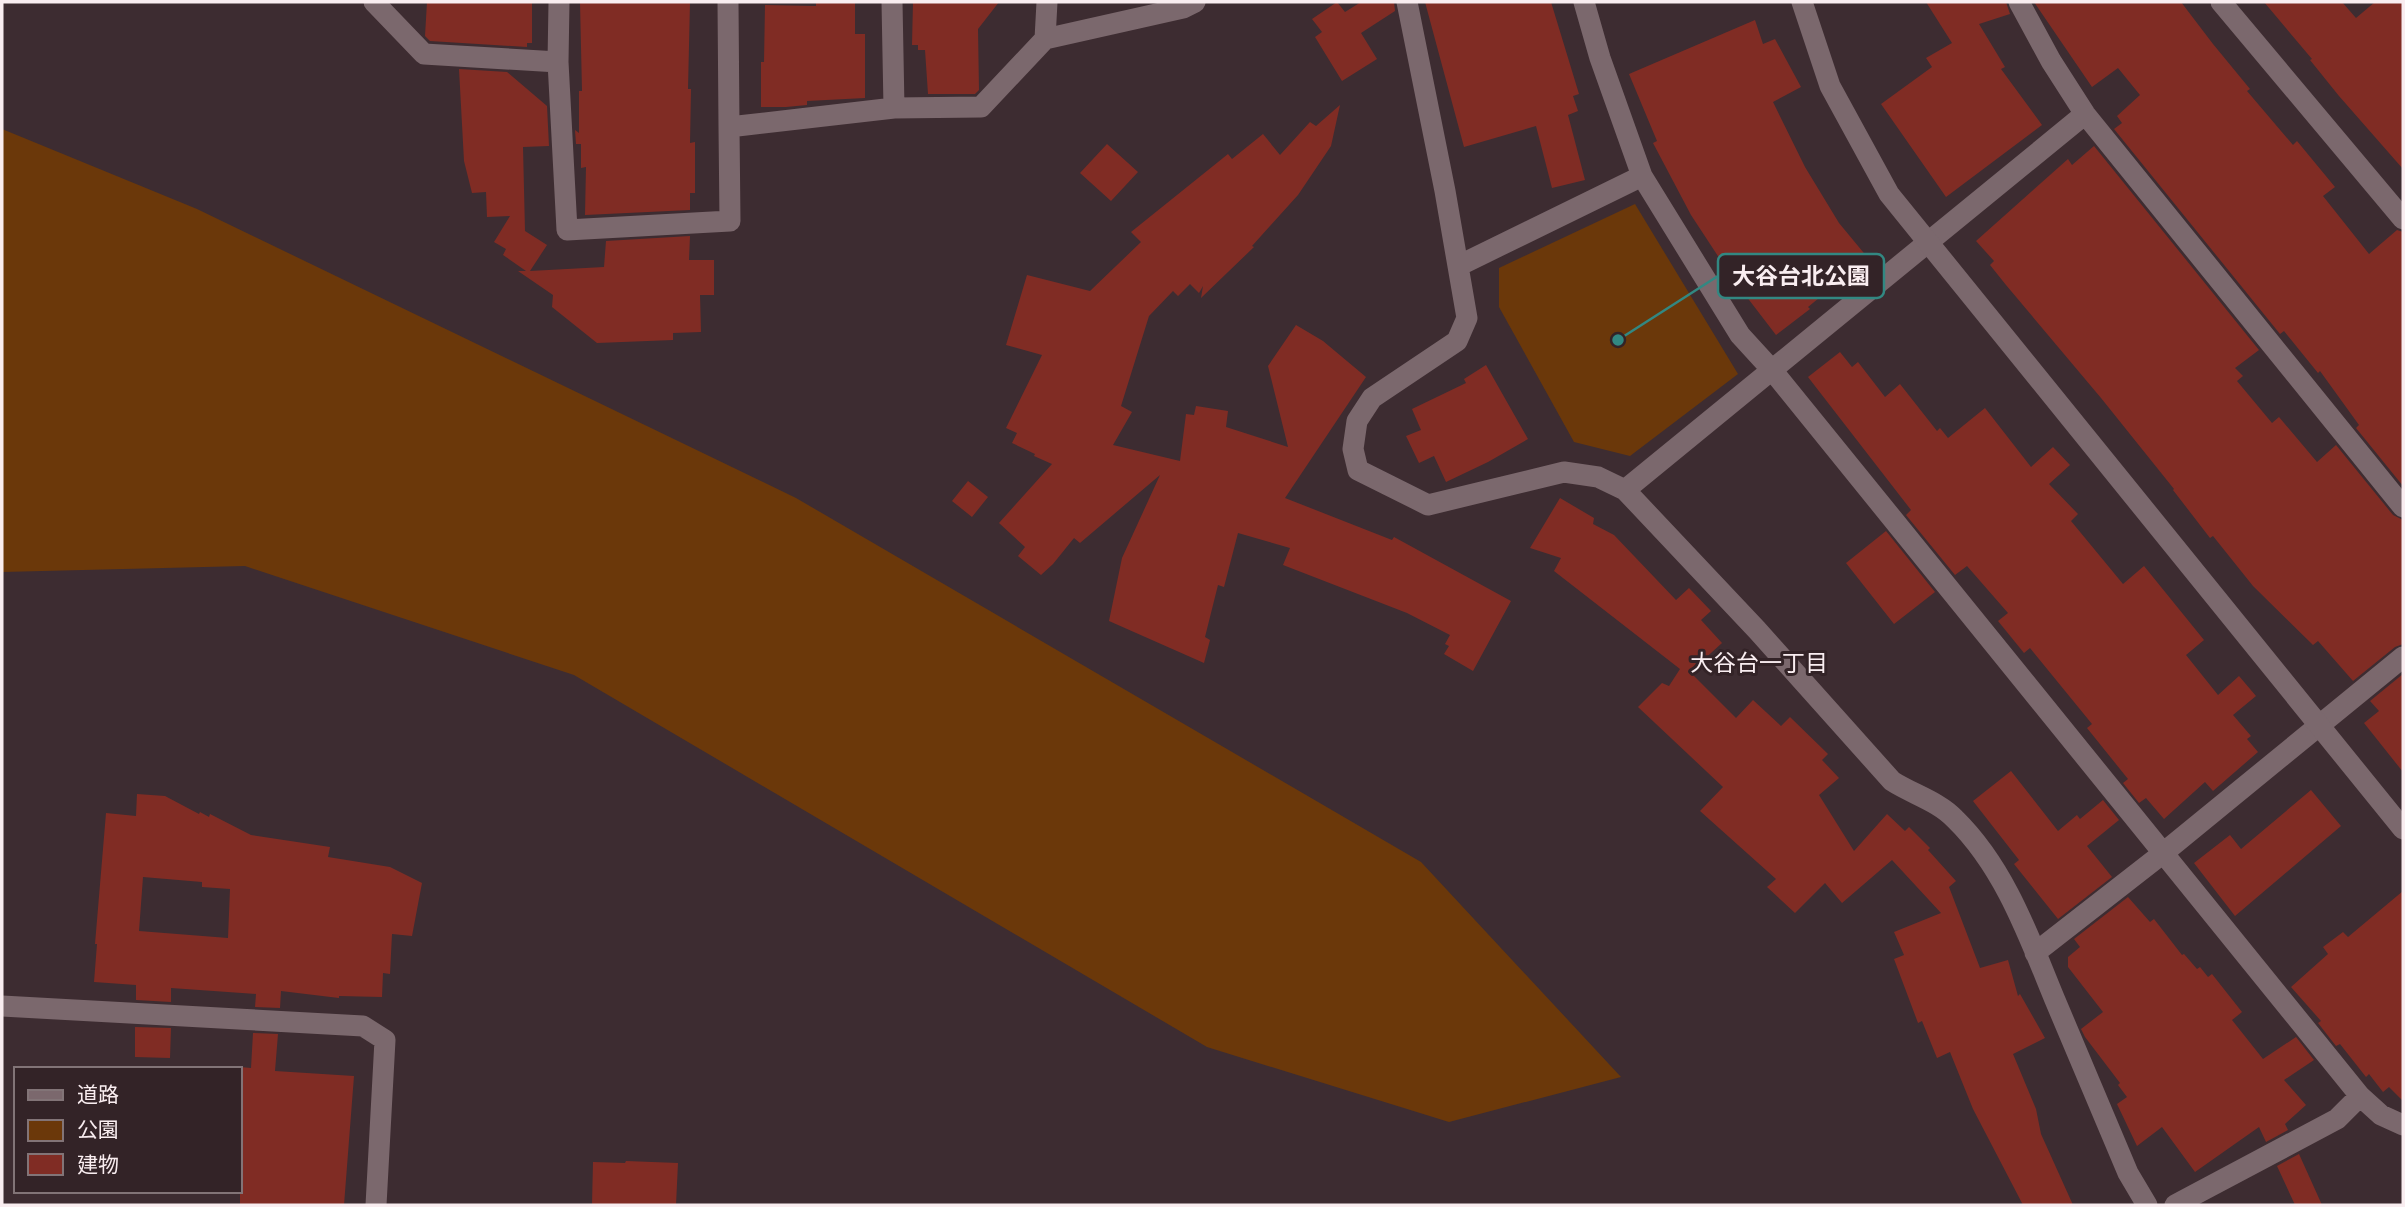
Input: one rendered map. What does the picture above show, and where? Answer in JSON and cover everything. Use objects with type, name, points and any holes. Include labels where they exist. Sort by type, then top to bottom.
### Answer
[{"type":"street","points":[[559,2],[558,62],[567,230],[730,221],[728,2]]},
{"type":"street","points":[[892,2],[894,108]]},
{"type":"street","points":[[1045,39],[1047,2]]},
{"type":"street","points":[[729,127],[894,108],[981,107],[1045,39],[1183,8],[1195,2]]},
{"type":"street","points":[[1407,2],[1446,191],[1467,318],[1458,341],[1373,398],[1357,421],[1353,449],[1358,470],[1428,505],[1564,472],[1598,477],[1625,490],[1757,630],[1892,781],[1909,793],[1943,808],[1994,864],[2035,953],[2128,1173],[2147,1205]]},
{"type":"street","points":[[1584,2],[1600,58],[1642,176],[1740,335],[1772,370],[2360,1096],[2381,1115],[2403,1125]]},
{"type":"street","points":[[1802,2],[1830,86],[1889,194],[2403,829]]},
{"type":"street","points":[[2019,2],[2085,114],[2403,507]]},
{"type":"street","points":[[2221,2],[2403,219]]},
{"type":"street","points":[[378,4],[424,54],[558,62]]},
{"type":"street","points":[[1625,490],[2085,114]]},
{"type":"street","points":[[1458,266],[1642,176]]},
{"type":"street","points":[[2035,953],[2162,854],[2403,657]]},
{"type":"street","points":[[2,1006],[363,1026],[385,1040],[376,1205]]},
{"type":"street","points":[[2175,1205],[2337,1119],[2360,1096]]},
{"type":"green space","points":[[2,129],[197,209],[796,498],[1421,862],[1621,1077],[1449,1122],[1207,1047],[574,675],[245,566],[2,572]]},
{"type":"green space","points":[[1635,204],[1738,374],[1630,456],[1574,442],[1499,307],[1499,268]]},
{"type":"building","points":[[427,2],[532,2],[532,43],[527,43],[527,47],[430,41],[425,36]]},
{"type":"building","points":[[580,2],[690,2],[688,89],[691,89],[690,143],[695,142],[695,193],[690,193],[690,210],[585,215],[586,167],[581,168],[581,144],[576,144],[575,130],[579,133],[579,91],[582,91]]},
{"type":"building","points":[[816,2],[855,2],[855,34],[865,34],[865,98],[807,101],[807,105],[786,107],[761,107],[765,5],[816,6]]},
{"type":"building","points":[[913,2],[999,2],[978,29],[979,90],[975,94],[928,94],[925,50],[918,50],[918,45],[912,45]]},
{"type":"building","points":[[1337,2],[1345,12],[1361,2],[1394,2],[1395,11],[1361,33],[1377,59],[1342,81],[1315,37],[1322,32],[1312,19]]},
{"type":"building","points":[[1425,2],[1551,2],[1579,94],[1573,96],[1578,111],[1568,115],[1585,180],[1552,188],[1536,126],[1464,147]]},
{"type":"building","points":[[1926,2],[2006,2],[2010,14],[1979,24],[2005,67],[2001,69],[2042,125],[1946,197],[1881,104],[1932,67],[1926,58],[1952,43]]},
{"type":"building","points":[[2034,2],[2181,2],[2250,89],[2247,91],[2293,145],[2297,141],[2335,187],[2323,196],[2369,254],[2397,230],[2403,232],[2403,486],[2356,428],[2359,425],[2320,371],[2318,373],[2284,331],[2280,334],[2114,129],[2122,123],[2117,116],[2140,95],[2118,68],[2092,87]]},
{"type":"building","points":[[2264,2],[2342,2],[2356,18],[2375,2],[2403,2],[2403,169],[2339,96]]},
{"type":"building","points":[[1755,20],[1763,44],[1775,39],[1801,87],[1773,102],[1805,167],[1839,223],[1868,258],[1776,335],[1733,279],[1691,215],[1653,143],[1657,141],[1629,74]]},
{"type":"building","points":[[459,69],[507,72],[547,106],[549,146],[523,147],[525,231],[547,245],[530,271],[604,267],[606,241],[690,236],[689,260],[714,260],[714,295],[700,295],[701,332],[673,333],[673,340],[597,343],[552,307],[553,295],[518,271],[526,271],[503,255],[506,249],[494,242],[510,216],[487,217],[486,192],[472,193],[464,161]]},
{"type":"building","points":[[1340,105],[1331,146],[1298,195],[1252,246],[1254,247],[1201,298],[1203,286],[1199,293],[1190,284],[1178,296],[1173,291],[1149,316],[1121,406],[1132,412],[1113,445],[1180,461],[1186,414],[1194,415],[1196,406],[1228,411],[1226,427],[1288,447],[1268,366],[1296,325],[1323,341],[1366,377],[1285,498],[1392,540],[1394,537],[1511,601],[1473,671],[1444,654],[1449,646],[1445,644],[1450,635],[1407,613],[1283,565],[1290,548],[1238,533],[1224,587],[1218,585],[1205,637],[1210,640],[1204,663],[1109,621],[1122,558],[1160,475],[1080,543],[1074,538],[1041,575],[1018,556],[1025,547],[999,523],[1052,464],[1012,443],[1017,433],[1006,428],[1042,355],[1006,345],[1027,275],[1090,291],[1141,242],[1131,232],[1228,154],[1232,159],[1263,134],[1280,155],[1310,122],[1316,126]]},
{"type":"building","points":[[1107,144],[1138,172],[1111,201],[1080,173]]},
{"type":"building","points":[[2094,146],[2259,350],[2235,368],[2243,376],[2237,381],[2272,423],[2279,417],[2317,462],[2336,445],[2393,515],[2403,520],[2403,644],[2395,647],[2353,681],[2318,641],[2313,645],[2253,586],[2213,536],[2210,538],[2101,398],[1990,265],[1994,261],[1976,241],[2068,159],[2072,165]]},
{"type":"building","points":[[1840,352],[1852,367],[1858,362],[1885,397],[1900,384],[1937,431],[1940,428],[1948,438],[1985,408],[2031,467],[2053,447],[2070,465],[2049,484],[2078,514],[2071,521],[2123,584],[2144,566],[2204,640],[2186,655],[2218,695],[2239,676],[2256,696],[2233,715],[2251,736],[2247,739],[2258,752],[2213,791],[2205,782],[2164,819],[2146,798],[2139,803],[2123,783],[2128,779],[2087,728],[2092,724],[2030,648],[2024,653],[1998,621],[2008,613],[1967,566],[1955,575],[1906,515],[1911,510],[1808,377]]},
{"type":"building","points":[[1486,365],[1528,439],[1446,482],[1434,456],[1419,463],[1406,436],[1421,430],[1412,409],[1466,383],[1464,379]]},
{"type":"building","points":[[968,481],[988,497],[972,517],[952,501]]},
{"type":"building","points":[[1560,498],[1594,518],[1593,524],[1614,535],[1676,600],[1689,588],[1711,611],[1701,620],[1722,643],[1690,672],[1736,718],[1753,700],[1781,726],[1790,717],[1828,754],[1822,760],[1839,778],[1819,795],[1854,851],[1887,814],[1905,831],[1909,827],[1956,881],[1949,887],[1980,968],[2008,960],[2018,996],[2020,994],[2045,1038],[2013,1054],[2036,1109],[2041,1134],[2073,1205],[2023,1205],[1973,1109],[1950,1052],[1937,1058],[1922,1021],[1918,1023],[1894,959],[1904,955],[1894,932],[1941,913],[1892,860],[1842,903],[1825,883],[1795,913],[1767,887],[1776,879],[1700,811],[1723,787],[1638,707],[1662,683],[1669,686],[1680,669],[1554,571],[1561,558],[1530,548]]},
{"type":"building","points":[[1886,531],[1935,592],[1894,624],[1846,563]]},
{"type":"building","points":[[2403,674],[2403,772],[2364,723],[2379,711],[2370,701]]},
{"type":"building","points":[[2011,771],[2058,831],[2077,815],[2080,819],[2103,800],[2119,820],[2087,846],[2112,877],[2058,919],[2014,864],[2019,860],[1973,801]]},
{"type":"building","points":[[2311,790],[2341,826],[2235,916],[2194,863],[2230,835],[2241,849]]},
{"type":"building","points":[[137,794],[165,796],[199,814],[200,812],[209,817],[210,814],[251,835],[330,847],[328,857],[390,867],[422,883],[412,936],[392,934],[390,974],[383,973],[382,997],[339,998],[281,991],[280,1008],[255,1007],[256,994],[171,988],[171,1002],[136,1000],[136,985],[94,982],[106,813],[136,816]],"holes":[[[143,877],[202,882],[202,887],[230,889],[228,938],[139,931]]]},
{"type":"building","points":[[2403,891],[2403,1101],[2389,1087],[2383,1092],[2369,1074],[2366,1077],[2340,1044],[2336,1046],[2318,1023],[2321,1021],[2291,987],[2328,954],[2323,947],[2343,932],[2348,937]]},
{"type":"building","points":[[2128,897],[2150,922],[2154,919],[2182,955],[2197,969],[2200,967],[2208,977],[2212,974],[2242,1012],[2232,1020],[2263,1059],[2296,1037],[2314,1060],[2284,1080],[2306,1105],[2285,1124],[2288,1130],[2266,1142],[2259,1127],[2195,1172],[2162,1127],[2137,1146],[2117,1104],[2127,1097],[2081,1029],[2103,1012],[2068,967],[2068,957],[2080,947],[2074,939]]},
{"type":"building","points":[[135,1027],[171,1028],[170,1058],[135,1057]]},
{"type":"building","points":[[253,1033],[278,1034],[275,1071],[354,1076],[344,1205],[240,1205],[242,1067],[251,1068]]},
{"type":"building","points":[[2299,1154],[2322,1205],[2295,1205],[2277,1166]]},
{"type":"building","points":[[593,1162],[678,1163],[676,1205],[592,1205]]},
{"type":"place","name":"大谷台北公園","points":[[1618,340]]},
{"type":"district","name":"大谷台一丁目","points":[[1759,663]]}]
